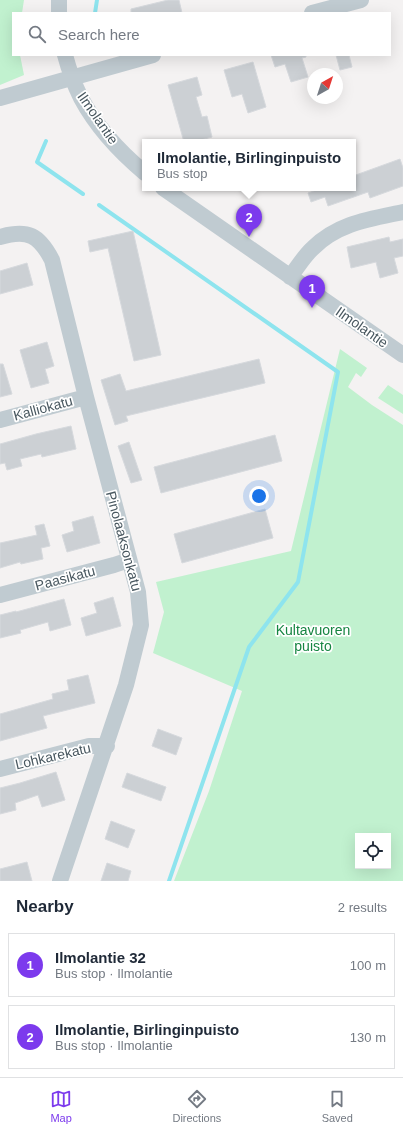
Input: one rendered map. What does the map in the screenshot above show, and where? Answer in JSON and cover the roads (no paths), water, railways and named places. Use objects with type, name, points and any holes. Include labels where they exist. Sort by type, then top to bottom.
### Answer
[{"type":"street","points":[[59,0],[59,12]]},
{"type":"street","points":[[316,12],[362,0]]},
{"type":"street","name":"Ilmolantie","points":[[65,56],[72,78],[82,99],[104,131],[134,164],[142,171]]},
{"type":"street","points":[[0,98],[149,56]]},
{"type":"street","name":"Ilmolantie","points":[[168,191],[403,355]]},
{"type":"street","points":[[290,277],[312,248],[326,237],[348,224],[403,212]]},
{"type":"street","name":"Pinolaaksonkatu","points":[[0,236],[15,233],[26,234],[36,238],[46,247],[52,260],[86,397],[138,592],[141,625],[126,685],[107,746],[60,881]]},
{"type":"street","name":"Kalliokatu","points":[[0,420],[86,397]]},
{"type":"street","name":"Paasikatu","points":[[0,595],[129,560]]},
{"type":"street","name":"Lohkarekatu","points":[[0,769],[89,746],[107,746]]},
{"type":"waterway","points":[[95,12],[97,0]]},
{"type":"waterway","points":[[46,141],[37,162],[83,194]]},
{"type":"waterway","points":[[99,205],[338,372],[298,582],[249,647],[169,881]]},
{"type":"place","name":"Ilmolantie, Birlinginpuisto","points":[[249,237]]},
{"type":"place","name":"Ilmolantie 32","points":[[312,308]]},
{"type":"park label","name":"Kultavuoren puisto","points":[[313,638]]}]
